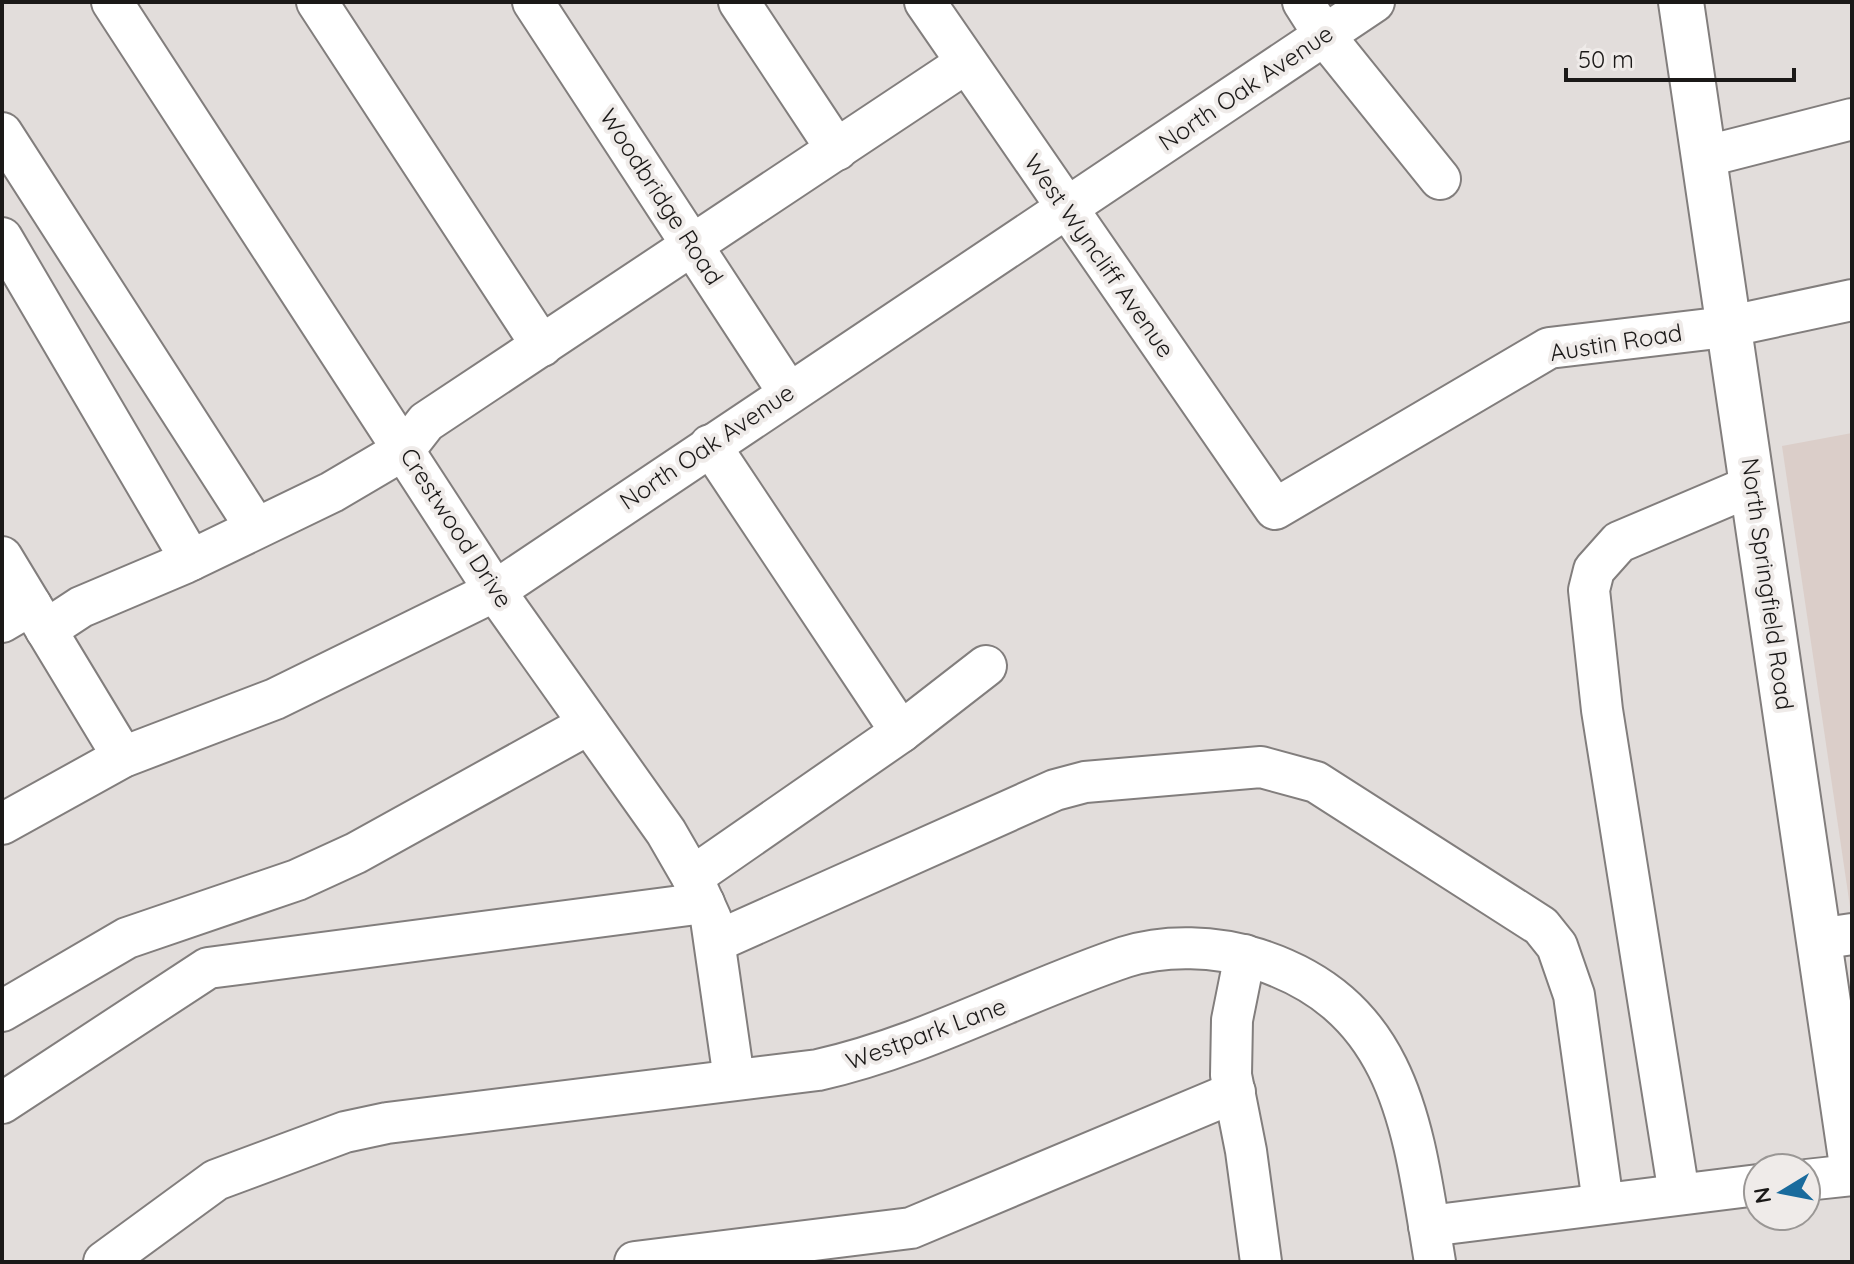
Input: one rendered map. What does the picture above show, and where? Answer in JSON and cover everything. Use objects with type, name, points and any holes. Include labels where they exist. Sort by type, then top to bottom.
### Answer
[{"type":"main road","name":"North Springfield Road","points":[[1681,2],[1751,486],[1835,937],[1850,1142]]},
{"type":"street","name":"Crestwood Drive","points":[[112,2],[495,591],[666,832],[698,890],[715,942],[734,1079]]},
{"type":"street","points":[[317,2],[542,346]]},
{"type":"street","name":"Woodbridge Road","points":[[533,2],[788,392]]},
{"type":"street","points":[[739,2],[837,150]]},
{"type":"street","name":"West Wyncliff Avenue","points":[[925,2],[1275,509]]},
{"type":"street","points":[[1303,2],[1324,35],[1440,179]]},
{"type":"street","name":"North Oak Avenue","points":[[2,824],[123,757],[275,699],[495,591],[1374,2]]},
{"type":"street","points":[[26,619],[81,607],[191,560],[332,492],[405,449],[426,422],[694,247],[966,63]]},
{"type":"street","points":[[1703,157],[1852,119]]},
{"type":"street","points":[[2,133],[256,528]]},
{"type":"street","points":[[2,238],[191,560]]},
{"type":"street","name":"Austin Road","points":[[1275,509],[1549,348],[1726,327],[1852,300]]},
{"type":"street","points":[[710,445],[901,732]]},
{"type":"street","points":[[1679,1194],[1602,710],[1589,590],[1594,570],[1619,542],[1751,486]]},
{"type":"street","points":[[2,557],[26,619],[123,757]]},
{"type":"street","points":[[2,1103],[208,968],[698,890],[986,666]]},
{"type":"street","points":[[2,1011],[127,938],[297,880],[356,853],[589,724]]},
{"type":"street","points":[[715,942],[1055,790],[1085,782],[1229,769],[1261,767],[1290,774],[1316,782],[1464,873],[1541,926],[1557,946],[1574,995],[1603,1203]]},
{"type":"street","name":"Westpark Lane","points":[[104,1262],[216,1180],[345,1132],[387,1123],[818,1070],[858,1061],[1128,956],[1209,948],[1285,968],[1348,1013],[1377,1044],[1397,1084],[1414,1135],[1432,1244]]},
{"type":"street","points":[[1245,955],[1232,1020],[1235,1092],[1261,1262]]},
{"type":"street","points":[[635,1262],[911,1228],[1235,1092]]},
{"type":"street","points":[[1822,1178],[1852,1175]]},
{"type":"street","points":[[1432,1244],[1603,1203],[1742,1187]]},
{"type":"shaded area","points":[[1852,433],[1852,920],[1782,446]]}]
